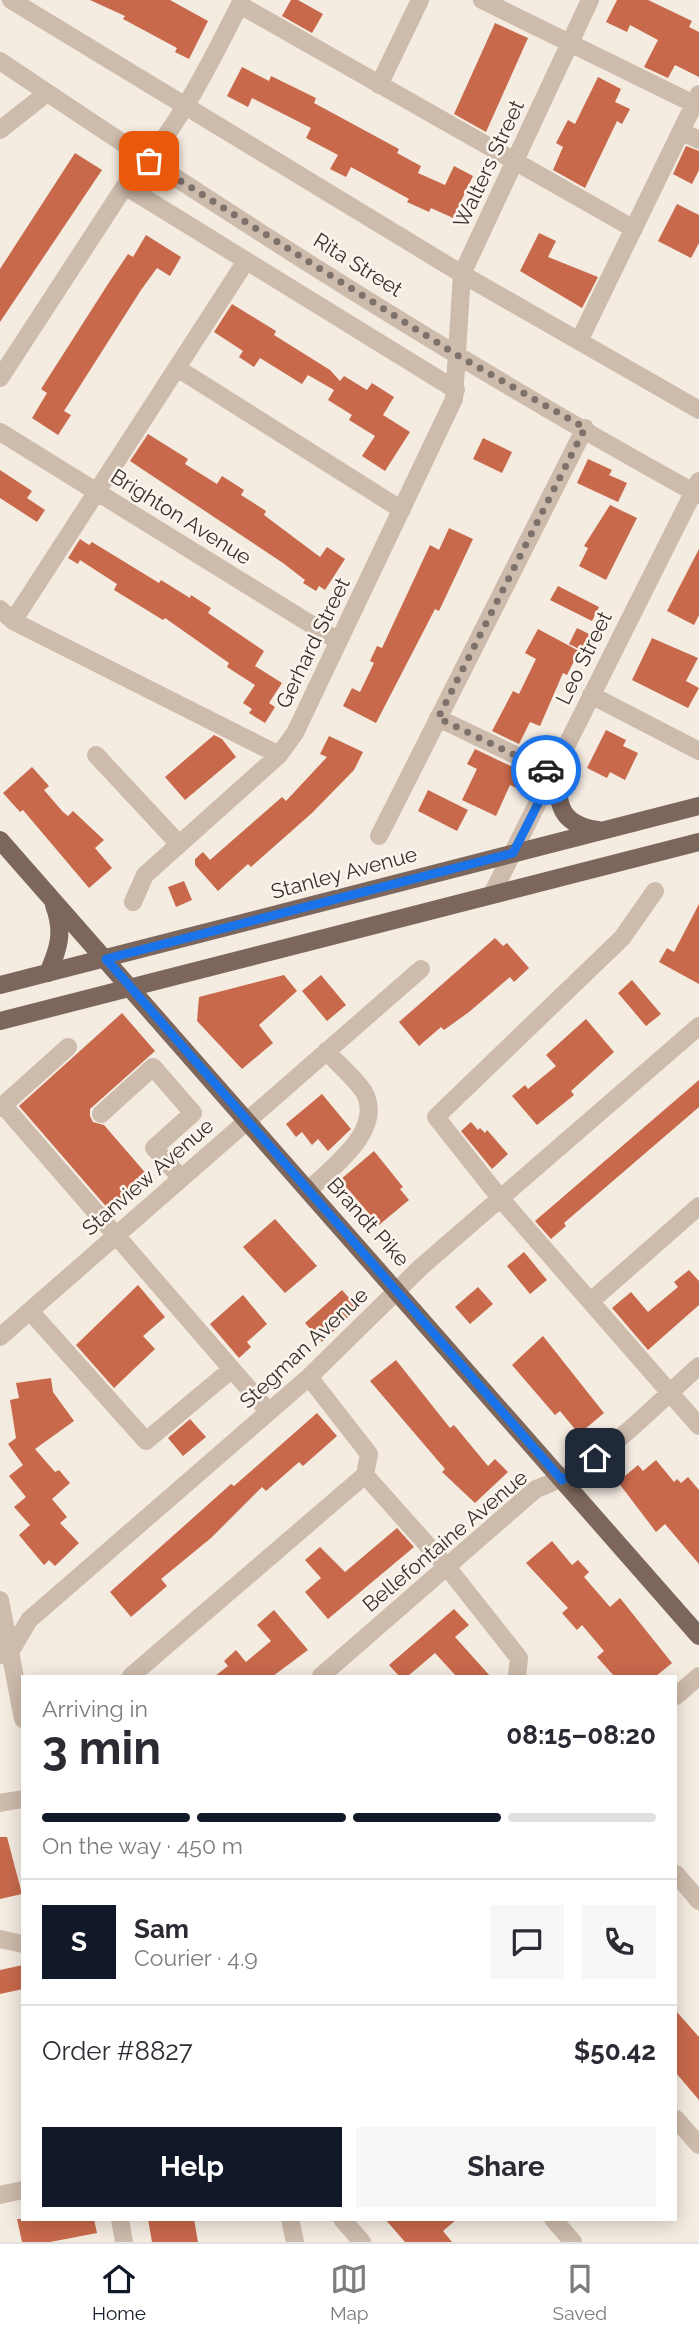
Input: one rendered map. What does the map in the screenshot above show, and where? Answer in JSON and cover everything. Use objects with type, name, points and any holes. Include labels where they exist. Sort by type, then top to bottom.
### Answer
[{"type":"main road","points":[[556,767],[557,797],[566,816],[579,827],[601,830]]},
{"type":"main road","name":"Stanley Avenue","points":[[0,985],[699,806]]},
{"type":"main road","name":"Brandt Pike","points":[[0,840],[133,988],[699,1636]]},
{"type":"main road","points":[[0,1021],[699,842]]},
{"type":"main road","points":[[48,973],[60,947],[62,925],[52,899]]},
{"type":"street","points":[[12,0],[462,274],[699,410]]},
{"type":"street","points":[[379,85],[420,0]]},
{"type":"street","points":[[482,0],[570,43],[697,99],[579,341]]},
{"type":"street","name":"Walters Street","points":[[457,355],[462,274],[590,0]]},
{"type":"street","points":[[0,378],[124,186],[149,161],[201,83],[241,3],[379,85],[634,229]]},
{"type":"street","name":"Rita Street","points":[[0,61],[149,161],[457,355],[697,489]]},
{"type":"street","points":[[0,130],[47,93]]},
{"type":"street","points":[[681,131],[699,140]]},
{"type":"street","points":[[124,186],[456,390]]},
{"type":"street","points":[[246,261],[97,492],[6,615],[279,755]]},
{"type":"street","name":"Gerhard Street","points":[[133,902],[145,875],[279,755],[295,733],[402,510],[456,390],[457,355]]},
{"type":"street","points":[[177,368],[402,510]]},
{"type":"street","points":[[379,835],[585,428]]},
{"type":"street","name":"Brighton Avenue","points":[[0,432],[338,641]]},
{"type":"street","name":"Leo Street","points":[[492,894],[697,489]]},
{"type":"street","points":[[591,695],[699,751]]},
{"type":"street","points":[[438,718],[556,767]]},
{"type":"street","points":[[96,755],[179,844]]},
{"type":"street","points":[[655,891],[622,938],[436,1116],[500,1198],[699,1426]]},
{"type":"street","name":"Stanview Avenue","points":[[0,1337],[421,969]]},
{"type":"street","name":"Stegman Avenue","points":[[5,1654],[29,1620],[309,1377],[399,1291],[421,1266],[699,1026]]},
{"type":"street","points":[[68,1047],[2,1107],[270,1412]]},
{"type":"street","points":[[309,1190],[359,1139],[369,1114],[364,1093],[326,1051]]},
{"type":"street","points":[[101,1114],[153,1067],[193,1113],[154,1148],[181,1178]]},
{"type":"street","points":[[591,1301],[699,1206]]},
{"type":"street","points":[[30,1311],[146,1441],[232,1369]]},
{"type":"street","name":"Bellefontaine Avenue","points":[[322,1675],[536,1489],[562,1480],[595,1458],[699,1366]]},
{"type":"street","points":[[132,1675],[365,1475],[369,1454],[309,1377]]},
{"type":"street","points":[[365,1475],[447,1567],[519,1658],[517,1675]]},
{"type":"street","points":[[0,1600],[5,1654],[21,1712]]},
{"type":"street","points":[[677,1695],[699,1676]]},
{"type":"street","points":[[0,1803],[21,1798]]},
{"type":"street","points":[[677,1875],[699,1900]]},
{"type":"street","points":[[0,1939],[21,1944]]},
{"type":"street","points":[[677,2120],[699,2145]]},
{"type":"street","points":[[0,2195],[21,2190]]},
{"type":"street","points":[[120,2221],[124,2242]]},
{"type":"street","points":[[290,2221],[295,2242]]},
{"type":"street","points":[[344,2221],[362,2242]]},
{"type":"street","points":[[555,2221],[573,2242]]},
{"type":"building","points":[[90,0],[170,0],[208,21],[189,59],[175,52],[177,48],[123,19],[125,16]]},
{"type":"building","points":[[291,0],[298,0],[323,14],[312,33],[282,16]]},
{"type":"building","points":[[617,0],[648,0],[692,21],[689,27],[699,32],[699,77],[675,65],[668,78],[644,67],[658,40],[630,25],[627,32],[606,22]]},
{"type":"building","points":[[495,23],[528,38],[486,132],[454,114]]},
{"type":"building","points":[[242,67],[269,81],[271,76],[316,98],[314,103],[399,149],[397,153],[421,166],[418,173],[445,185],[454,166],[473,176],[453,218],[431,208],[429,212],[407,202],[409,199],[351,167],[346,177],[330,169],[338,155],[306,138],[311,128],[252,98],[248,107],[227,96]]},
{"type":"building","points":[[598,77],[621,89],[615,102],[630,109],[622,124],[617,121],[585,188],[553,170],[563,147],[556,143],[568,120],[575,124]]},
{"type":"building","points":[[686,146],[699,151],[699,170],[692,184],[673,174]]},
{"type":"building","points":[[75,153],[102,170],[0,322],[0,269]]},
{"type":"building","points":[[677,204],[699,215],[699,243],[691,258],[658,241]]},
{"type":"building","points":[[539,233],[556,241],[548,257],[598,277],[582,308],[520,271]]},
{"type":"building","points":[[146,235],[181,257],[170,276],[157,268],[141,290],[64,411],[71,415],[58,435],[32,418],[47,393],[41,389],[128,254],[133,257]]},
{"type":"building","points":[[232,304],[276,331],[274,335],[330,370],[340,381],[344,376],[367,390],[372,383],[394,397],[383,415],[410,432],[385,471],[362,456],[375,436],[349,420],[352,415],[328,400],[334,390],[308,375],[302,384],[260,358],[254,367],[239,357],[243,351],[214,332]]},
{"type":"building","points":[[148,434],[188,459],[185,464],[217,484],[222,476],[244,490],[241,495],[266,511],[264,515],[320,557],[327,547],[345,559],[325,590],[319,586],[316,591],[303,583],[305,580],[283,563],[130,461]]},
{"type":"building","points":[[483,438],[512,452],[502,473],[473,459]]},
{"type":"building","points":[[588,459],[612,470],[609,475],[627,483],[618,502],[577,483]]},
{"type":"building","points":[[0,470],[32,491],[27,498],[45,510],[37,522],[0,498]]},
{"type":"building","points":[[610,505],[637,518],[606,580],[579,566],[588,548],[584,546]]},
{"type":"building","points":[[449,528],[473,539],[439,611],[435,609],[376,723],[343,706],[352,688],[360,692],[374,663],[370,661],[377,646],[382,648],[430,545],[439,550]]},
{"type":"building","points":[[80,539],[89,545],[92,542],[159,583],[161,580],[190,598],[191,595],[211,608],[208,613],[264,651],[255,666],[282,683],[269,703],[275,707],[265,723],[249,713],[252,709],[243,703],[255,685],[227,667],[229,663],[165,618],[163,620],[114,590],[117,584],[80,560],[78,564],[68,558]]},
{"type":"building","points":[[699,549],[699,615],[694,625],[667,611]]},
{"type":"building","points":[[558,586],[599,607],[592,621],[550,600]]},
{"type":"building","points":[[577,628],[597,638],[589,654],[569,644]]},
{"type":"building","points":[[538,629],[579,651],[567,675],[563,673],[540,726],[530,722],[519,744],[492,731],[513,691],[519,694],[536,659],[525,653]]},
{"type":"building","points":[[652,638],[698,658],[686,681],[699,688],[688,708],[632,680]]},
{"type":"building","points":[[606,730],[626,740],[623,746],[638,753],[625,780],[610,772],[607,778],[587,768]]},
{"type":"building","points":[[214,735],[222,739],[236,757],[185,800],[165,777]]},
{"type":"building","points":[[329,736],[363,752],[354,770],[312,813],[251,867],[248,864],[218,891],[195,865],[195,859],[203,852],[210,860],[282,797],[286,801],[327,757],[320,754]]},
{"type":"building","points":[[475,749],[523,772],[516,788],[510,785],[496,816],[462,800],[477,769],[467,764]]},
{"type":"building","points":[[32,767],[49,786],[44,790],[63,812],[68,816],[73,811],[104,840],[95,848],[112,868],[89,888],[23,810],[20,812],[3,793]]},
{"type":"building","points":[[428,790],[468,810],[457,831],[418,811]]},
{"type":"building","points":[[184,881],[192,900],[176,907],[168,887]]},
{"type":"building","points":[[699,904],[699,984],[659,962],[667,948],[674,952]]},
{"type":"building","points":[[495,938],[503,946],[507,943],[529,968],[514,982],[510,977],[469,1012],[444,1030],[441,1027],[419,1046],[399,1022]]},
{"type":"building","points":[[284,975],[297,991],[259,1025],[273,1043],[242,1069],[197,1021],[199,997]]},
{"type":"building","points":[[321,975],[346,1005],[327,1021],[302,991]]},
{"type":"building","points":[[632,980],[661,1014],[646,1026],[618,993]]},
{"type":"building","points":[[122,1013],[155,1051],[90,1109],[90,1116],[93,1122],[104,1125],[149,1177],[110,1211],[19,1106]]},
{"type":"building","points":[[586,1019],[614,1052],[571,1091],[574,1095],[537,1125],[512,1096],[525,1085],[528,1089],[556,1066],[546,1055]]},
{"type":"building","points":[[699,1080],[699,1107],[564,1223],[566,1226],[551,1239],[535,1221]]},
{"type":"building","points":[[322,1094],[351,1129],[328,1151],[318,1139],[312,1145],[302,1132],[296,1137],[286,1124]]},
{"type":"building","points":[[471,1122],[478,1130],[480,1128],[485,1133],[487,1130],[508,1154],[492,1169],[461,1131]]},
{"type":"building","points":[[374,1151],[403,1187],[400,1189],[409,1200],[379,1225],[340,1180]]},
{"type":"building","points":[[275,1219],[317,1266],[285,1293],[243,1247]]},
{"type":"building","points":[[524,1252],[547,1280],[530,1294],[507,1266]]},
{"type":"building","points":[[689,1270],[699,1281],[699,1305],[648,1350],[612,1308],[631,1292],[648,1312],[678,1287],[674,1282]]},
{"type":"building","points":[[138,1285],[165,1317],[143,1336],[155,1349],[114,1388],[76,1345]]},
{"type":"building","points":[[478,1287],[493,1304],[470,1324],[455,1307]]},
{"type":"building","points":[[342,1290],[358,1308],[322,1342],[305,1323]]},
{"type":"building","points":[[243,1295],[267,1324],[247,1342],[251,1347],[239,1358],[210,1324]]},
{"type":"building","points":[[543,1336],[604,1413],[579,1434],[560,1411],[555,1415],[512,1365]]},
{"type":"building","points":[[396,1360],[450,1428],[454,1425],[488,1466],[495,1459],[508,1472],[475,1503],[442,1472],[445,1469],[370,1381]]},
{"type":"building","points":[[51,1378],[53,1392],[74,1421],[35,1449],[55,1472],[59,1470],[70,1483],[52,1499],[67,1517],[60,1523],[79,1543],[55,1566],[49,1560],[44,1565],[19,1535],[30,1525],[14,1507],[26,1497],[9,1476],[23,1465],[8,1444],[16,1438],[10,1400],[19,1398],[16,1383]]},
{"type":"building","points":[[317,1413],[337,1436],[303,1466],[299,1462],[266,1491],[262,1487],[211,1538],[161,1579],[167,1586],[131,1617],[110,1592],[231,1484],[234,1486]]},
{"type":"building","points":[[190,1419],[206,1437],[183,1456],[168,1438]]},
{"type":"building","points":[[656,1460],[674,1482],[677,1479],[681,1483],[688,1477],[699,1490],[699,1564],[665,1524],[656,1532],[618,1482],[638,1465],[643,1471]]},
{"type":"building","points":[[397,1528],[414,1547],[328,1619],[305,1592],[321,1578],[305,1560],[320,1547],[345,1572]]},
{"type":"building","points":[[552,1541],[572,1565],[578,1560],[589,1572],[584,1577],[610,1607],[620,1598],[672,1663],[657,1675],[613,1675],[597,1657],[604,1651],[582,1625],[577,1630],[562,1613],[568,1608],[526,1563]]},
{"type":"building","points":[[454,1609],[469,1625],[455,1637],[489,1675],[455,1675],[435,1653],[409,1675],[398,1675],[389,1665]]},
{"type":"building","points":[[274,1610],[308,1650],[274,1675],[216,1675],[228,1666],[224,1661],[236,1650],[246,1662],[271,1641],[257,1625]]},
{"type":"building","points":[[0,1837],[7,1837],[21,1894],[0,1899]]},
{"type":"building","points":[[21,1965],[21,1989],[0,1994],[0,1970]]},
{"type":"building","points":[[677,2012],[699,2037],[699,2100],[677,2074]]},
{"type":"building","points":[[17,2219],[94,2221],[97,2233],[50,2242],[22,2242]]},
{"type":"building","points":[[148,2221],[194,2221],[198,2242],[152,2242]]},
{"type":"building","points":[[387,2221],[455,2221],[443,2231],[452,2242],[405,2242]]},
{"type":"way so far","points":[[149,161],[457,355],[585,428],[438,718],[546,770]]},
{"type":"route","points":[[546,770],[553,774],[513,853],[106,959],[562,1480],[595,1458]]}]
